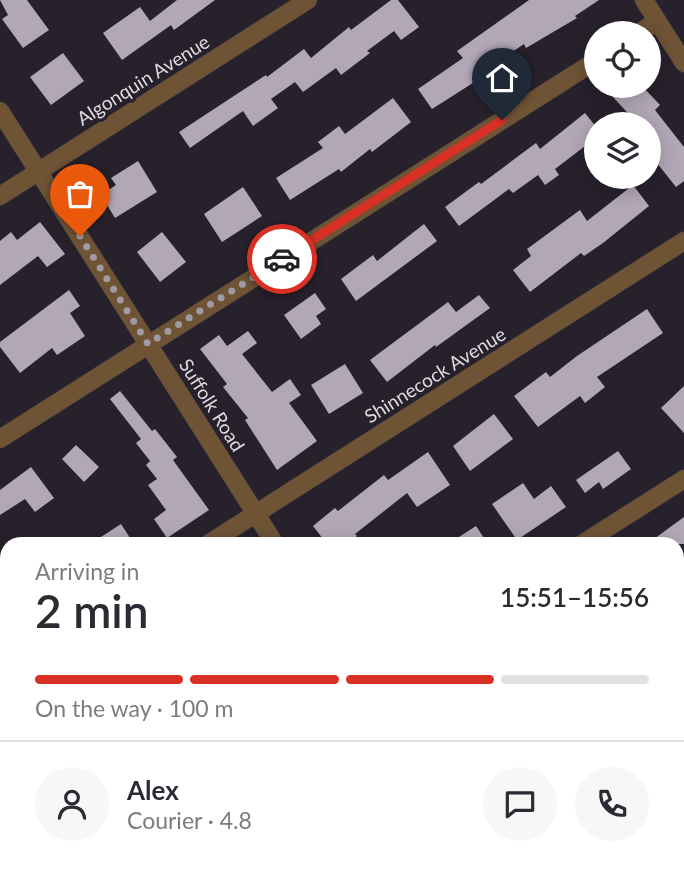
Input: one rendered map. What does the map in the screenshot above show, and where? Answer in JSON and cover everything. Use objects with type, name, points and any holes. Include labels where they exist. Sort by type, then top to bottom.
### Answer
[{"type":"street","name":"Algonquin Avenue","points":[[0,196],[308,0]]},
{"type":"street","points":[[644,0],[656,21]]},
{"type":"street","points":[[661,28],[684,63]]},
{"type":"street","points":[[0,439],[584,68]]},
{"type":"street","name":"Suffolk Road","points":[[0,111],[271,537]]},
{"type":"street","name":"Shinnecock Avenue","points":[[219,537],[684,241]]},
{"type":"street","points":[[593,537],[684,479]]},
{"type":"building","points":[[0,0],[27,0],[49,30],[23,48],[2,19],[8,15]]},
{"type":"building","points":[[177,0],[215,0],[174,30],[171,25],[122,60],[103,33],[140,7],[150,21]]},
{"type":"building","points":[[391,0],[398,0],[419,27],[401,40],[394,31],[341,75],[336,68],[303,92],[295,82],[271,99],[278,108],[253,126],[243,111],[190,148],[179,132],[266,75],[267,77],[304,49],[311,58],[349,27],[351,30]]},
{"type":"building","points":[[529,0],[599,0],[575,16],[577,18],[526,48],[524,44],[493,65],[495,69],[432,109],[418,89],[463,58],[457,51]]},
{"type":"building","points":[[63,53],[84,81],[51,105],[30,77]]},
{"type":"building","points":[[393,98],[411,122],[341,172],[339,169],[290,200],[276,178],[323,148],[318,142],[339,126],[345,134]]},
{"type":"building","points":[[614,98],[653,98],[660,105],[655,110],[657,112],[627,112]]},
{"type":"building","points":[[584,114],[584,147],[555,169],[559,175],[545,185],[538,175],[513,193],[509,189],[459,226],[445,207],[536,143],[540,149]]},
{"type":"building","points":[[661,118],[684,147],[684,181],[676,187],[661,168]]},
{"type":"building","points":[[138,161],[157,192],[115,218],[101,195],[116,185],[111,178]]},
{"type":"building","points":[[243,187],[262,216],[222,242],[204,214]]},
{"type":"building","points":[[628,189],[636,189],[649,206],[603,243],[584,256],[581,253],[530,292],[513,270],[531,256],[527,249],[580,210],[587,221]]},
{"type":"building","points":[[40,222],[65,254],[47,267],[38,256],[0,285],[0,241],[11,232],[17,240]]},
{"type":"building","points":[[424,224],[437,241],[356,301],[341,279],[373,255],[377,261]]},
{"type":"building","points":[[162,232],[186,262],[160,282],[137,252]]},
{"type":"building","points":[[69,290],[80,306],[70,313],[85,336],[57,355],[52,348],[20,373],[0,347],[0,342]]},
{"type":"building","points":[[315,293],[326,309],[316,316],[321,324],[301,339],[284,315]]},
{"type":"building","points":[[479,295],[490,308],[387,382],[370,360],[448,302],[456,312]]},
{"type":"building","points":[[647,309],[663,333],[597,377],[605,387],[585,403],[580,396],[538,427],[514,396],[546,372],[550,377]]},
{"type":"building","points":[[248,331],[257,343],[242,354],[272,392],[290,379],[301,395],[289,403],[317,441],[277,470],[245,420],[248,418],[223,387],[227,384],[200,349],[219,335],[227,346]]},
{"type":"building","points":[[345,364],[363,393],[329,414],[311,385]]},
{"type":"building","points":[[684,386],[684,433],[661,408]]},
{"type":"building","points":[[120,391],[152,431],[155,429],[177,457],[173,460],[209,510],[168,537],[154,519],[166,510],[148,485],[157,479],[146,465],[150,461],[136,443],[141,439],[110,399]]},
{"type":"building","points":[[494,414],[513,439],[470,471],[453,446]]},
{"type":"building","points":[[76,445],[99,467],[84,482],[62,459]]},
{"type":"building","points":[[618,451],[631,469],[603,489],[599,482],[585,493],[576,480]]},
{"type":"building","points":[[428,452],[450,485],[417,507],[407,493],[355,534],[356,537],[322,537],[313,526],[335,508],[338,511],[384,475],[388,480]]},
{"type":"building","points":[[31,467],[54,498],[35,512],[25,499],[0,515],[0,490]]},
{"type":"building","points":[[523,483],[534,499],[551,486],[566,507],[521,537],[515,537],[492,504]]},
{"type":"building","points":[[684,517],[684,537],[657,537]]},
{"type":"building","points":[[121,524],[129,537],[101,537]]},
{"type":"building","points":[[476,526],[483,537],[459,537]]},
{"type":"way so far","points":[[80,236],[148,344],[282,259]]},
{"type":"route","points":[[282,259],[502,120]]}]
